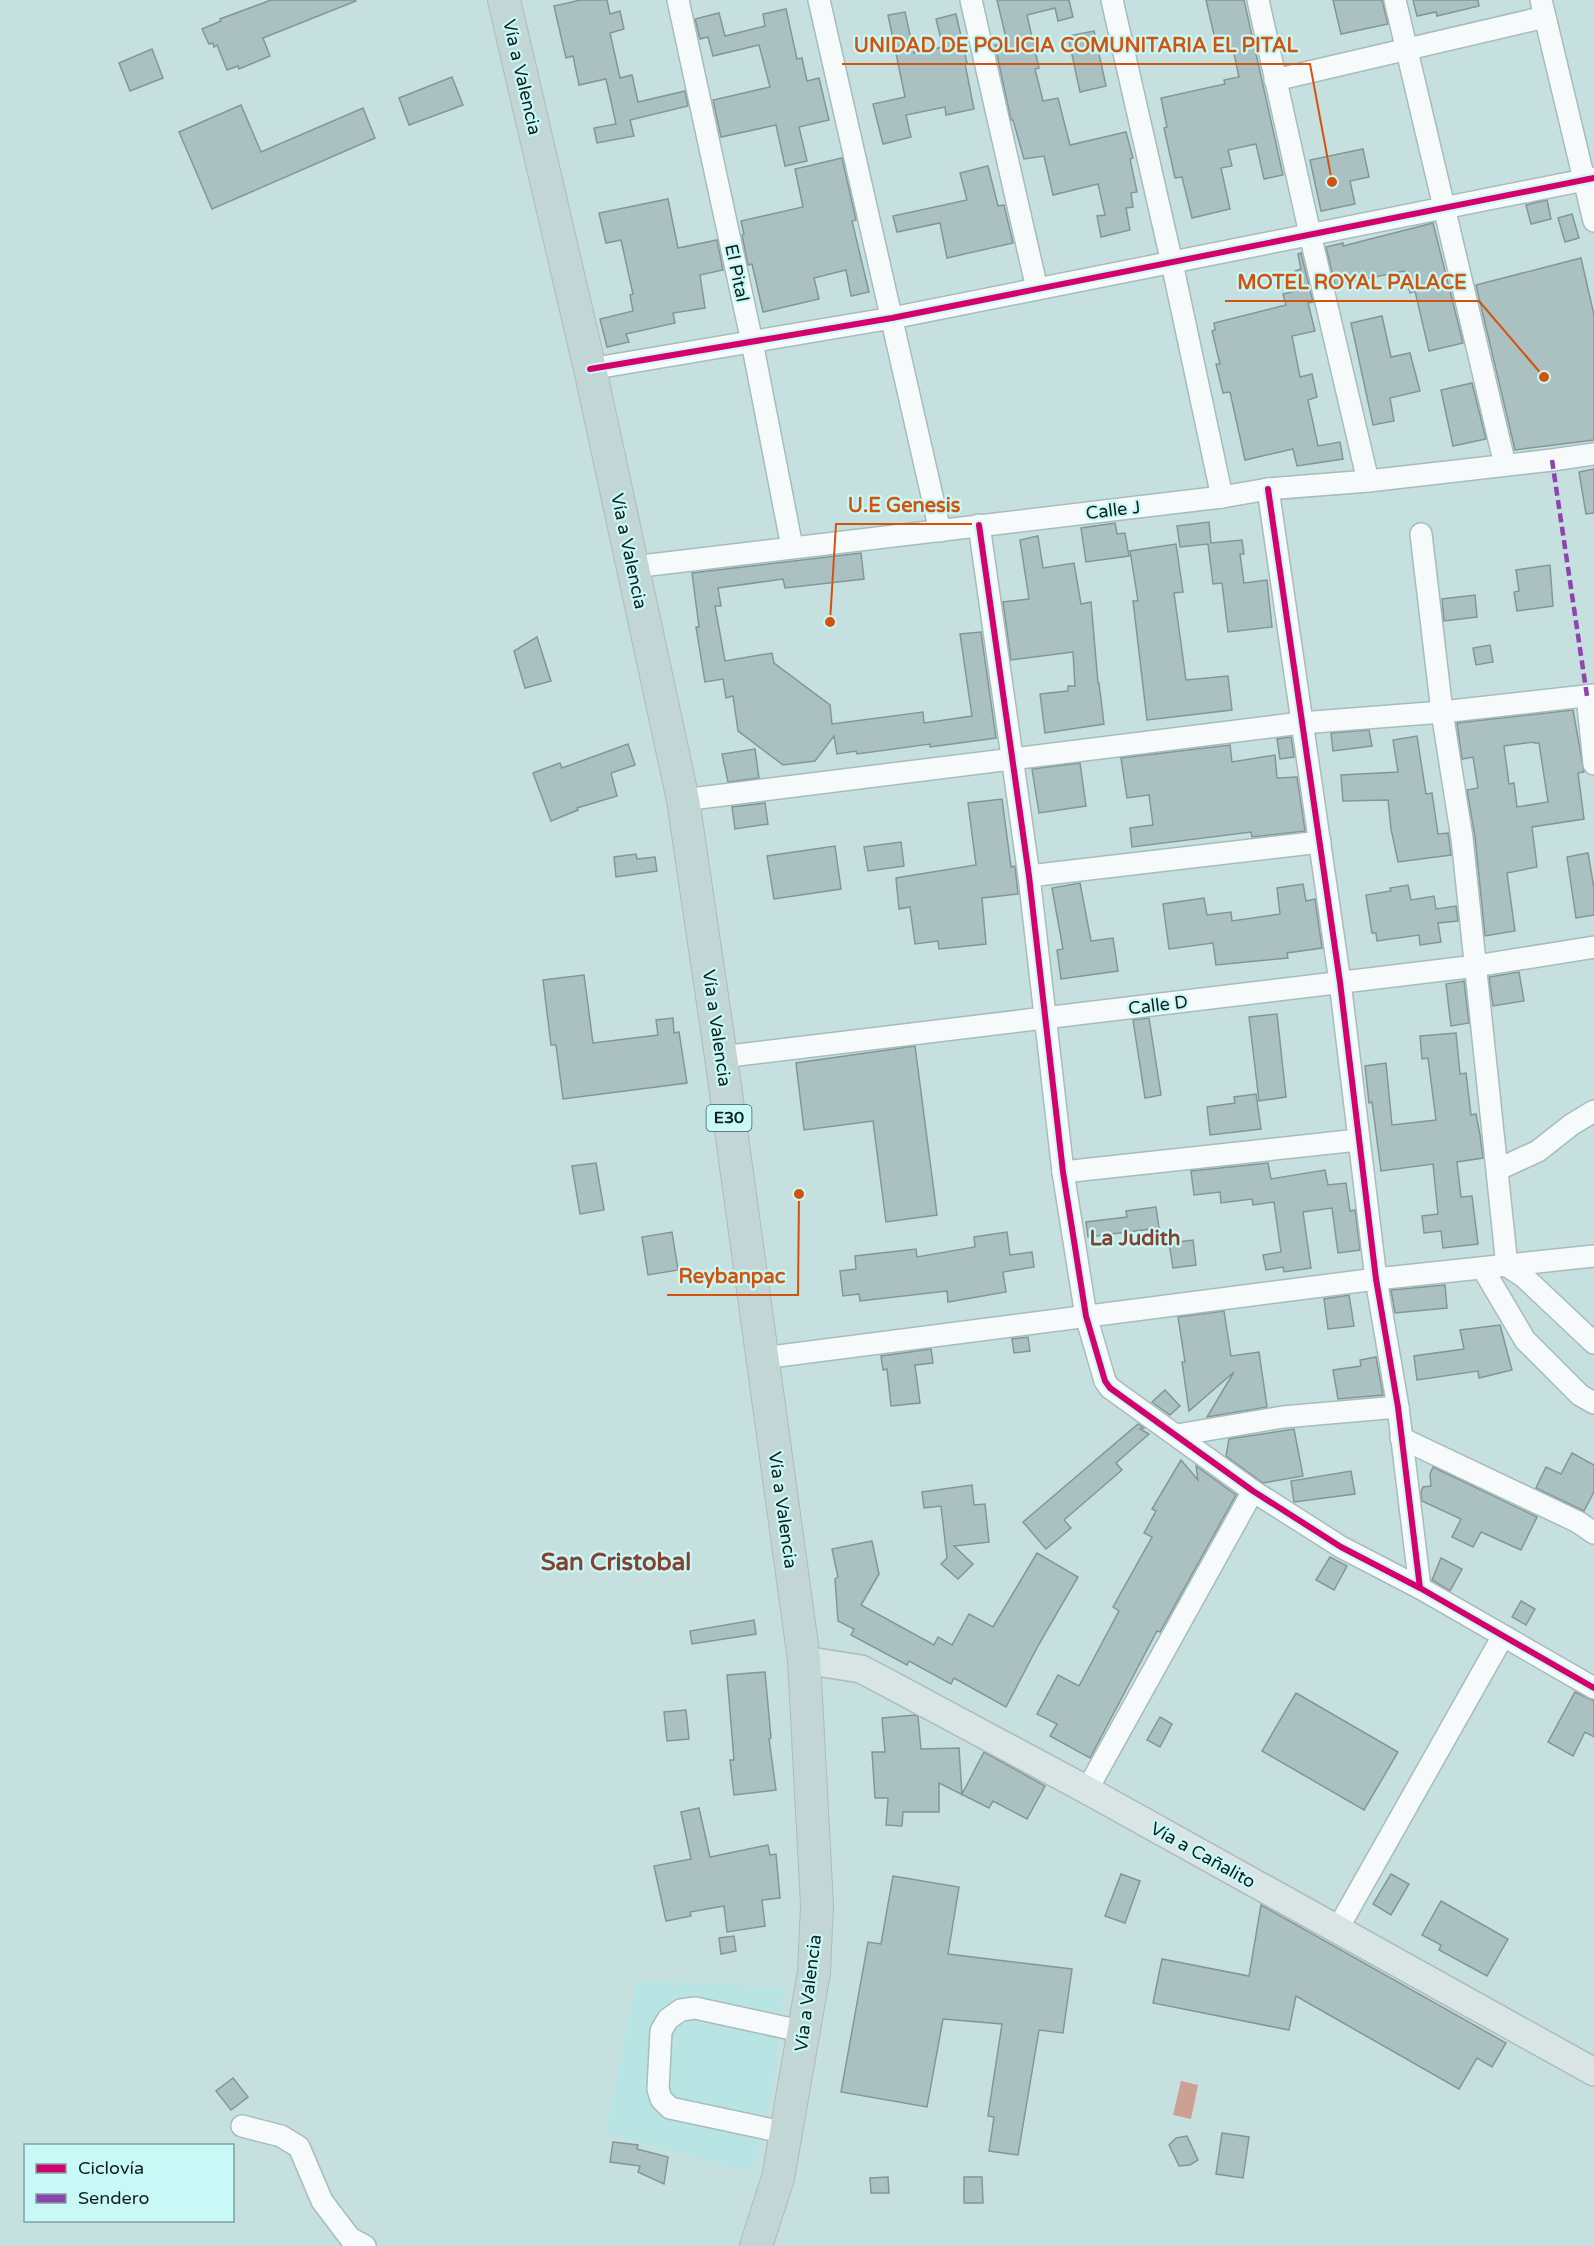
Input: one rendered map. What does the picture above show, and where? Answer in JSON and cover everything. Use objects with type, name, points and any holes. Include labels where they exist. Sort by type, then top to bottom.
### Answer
[{"type":"highway","name":"Vía a Valencia","points":[[504,0],[590,369],[683,800],[721,1057],[804,1660],[817,1905],[814,1972],[778,2178],[756,2246]]},
{"type":"main road","name":"Vía a Cañalito","points":[[804,1660],[861,1669],[1087,1790],[1594,2072]]},
{"type":"street","name":"El Pital","points":[[678,0],[752,342],[792,547]]},
{"type":"street","points":[[819,0],[940,531]]},
{"type":"street","points":[[971,0],[1037,289]]},
{"type":"street","points":[[1112,0],[1222,497]]},
{"type":"street","points":[[1258,0],[1368,481]]},
{"type":"street","points":[[1395,0],[1505,465]]},
{"type":"street","points":[[1275,80],[1406,49],[1543,9],[1590,179],[1594,221]]},
{"type":"street","points":[[590,369],[892,318],[1590,179]]},
{"type":"street","name":"Calle J","points":[[633,567],[1222,497],[1268,489],[1368,481],[1594,454]]},
{"type":"street","points":[[1268,489],[1340,982],[1376,1279],[1398,1407],[1420,1588]]},
{"type":"street","points":[[979,525],[1029,876],[1063,1172],[1086,1316],[1105,1381],[1110,1388],[1253,1491],[1341,1547],[1420,1588],[1594,1688]]},
{"type":"street","points":[[1421,534],[1442,712],[1462,838],[1508,1266]]},
{"type":"street","points":[[683,800],[1301,723],[1442,712],[1591,695],[1594,764]]},
{"type":"street","points":[[1029,876],[1320,842]]},
{"type":"street","name":"Calle D","points":[[721,1057],[1476,966],[1594,947]]},
{"type":"street","points":[[1499,1169],[1538,1151],[1571,1125],[1594,1111]]},
{"type":"street","points":[[1063,1172],[1358,1140]]},
{"type":"street","points":[[762,1358],[1376,1279],[1594,1256]]},
{"type":"street","points":[[1508,1266],[1524,1277],[1594,1343]]},
{"type":"street","points":[[1484,1269],[1525,1340],[1580,1395],[1594,1403]]},
{"type":"street","points":[[1177,1435],[1283,1417],[1398,1407]]},
{"type":"street","points":[[1401,1438],[1578,1522],[1594,1533]]},
{"type":"street","points":[[1087,1790],[1253,1491]]},
{"type":"street","points":[[1337,1930],[1503,1636]]},
{"type":"street","points":[[787,2133],[670,2108],[661,2099],[658,2088],[661,2031],[668,2019],[681,2010],[695,2008],[805,2032]]},
{"type":"street","points":[[242,2126],[282,2136],[299,2147],[322,2201],[351,2238],[365,2246]]},
{"type":"shaded area","points":[[637,1980],[784,1988],[775,2072],[753,2173],[606,2133]]},
{"type":"shaded area","points":[[1181,2081],[1198,2085],[1191,2119],[1173,2115]]},
{"type":"building","points":[[271,0],[356,1],[263,38],[270,56],[239,69],[238,66],[227,70],[217,45],[214,47],[213,43],[209,44],[202,29],[221,21],[220,19]]},
{"type":"building","points":[[581,0],[607,0],[610,14],[620,11],[624,29],[610,33],[620,78],[632,75],[638,102],[685,91],[688,106],[630,120],[634,136],[597,143],[594,128],[616,124],[606,79],[579,85],[573,56],[566,58],[554,6]]},
{"type":"building","points":[[997,0],[1069,0],[1073,17],[1058,21],[1055,8],[1027,15],[1039,68],[1035,69],[1043,101],[1058,98],[1070,145],[1126,132],[1133,158],[1130,159],[1137,192],[1131,193],[1133,207],[1126,208],[1130,230],[1101,237],[1097,216],[1105,215],[1098,184],[1053,195],[1044,156],[1024,159],[1013,120],[1011,120],[995,45],[1007,42]]},
{"type":"building","points":[[1206,0],[1244,0],[1283,175],[1264,179],[1256,144],[1228,150],[1232,166],[1221,168],[1230,209],[1192,218],[1182,177],[1175,178],[1164,128],[1167,127],[1161,98],[1225,84],[1224,80],[1239,77],[1233,49],[1218,52]]},
{"type":"building","points":[[1333,0],[1382,0],[1388,24],[1341,34]]},
{"type":"building","points":[[1413,0],[1478,0],[1479,6],[1437,16],[1436,12],[1417,16]]},
{"type":"building","points":[[786,9],[797,59],[802,58],[807,81],[819,78],[829,120],[799,127],[807,161],[785,166],[776,125],[721,137],[713,100],[770,87],[759,45],[713,56],[708,37],[700,39],[695,19],[719,13],[725,36],[765,26],[763,14]]},
{"type":"building","points":[[905,12],[914,53],[943,47],[936,19],[956,14],[974,109],[946,115],[945,107],[906,115],[911,137],[883,144],[873,104],[905,97],[888,15]]},
{"type":"building","points":[[1094,31],[1106,86],[1080,92],[1068,36]]},
{"type":"building","points":[[152,49],[163,78],[130,91],[119,63]]},
{"type":"building","points":[[452,77],[463,105],[409,125],[399,98]]},
{"type":"building","points":[[241,105],[261,152],[363,108],[375,138],[212,209],[179,132]]},
{"type":"building","points":[[1363,149],[1369,177],[1350,181],[1355,204],[1321,211],[1310,160]]},
{"type":"building","points":[[842,158],[856,220],[852,221],[869,292],[851,296],[846,270],[814,278],[819,299],[763,312],[752,264],[748,265],[741,221],[803,207],[795,169]]},
{"type":"building","points":[[988,166],[998,206],[1004,205],[1013,243],[947,258],[940,223],[897,232],[893,216],[967,200],[960,173]]},
{"type":"building","points":[[668,199],[678,248],[717,240],[723,270],[700,275],[705,308],[673,313],[675,323],[626,334],[629,342],[607,347],[600,319],[633,311],[630,295],[633,294],[621,240],[606,243],[599,213]]},
{"type":"building","points":[[1547,200],[1551,219],[1531,224],[1526,205]]},
{"type":"building","points":[[1572,214],[1579,238],[1565,242],[1558,218]]},
{"type":"building","points":[[1433,223],[1463,343],[1429,351],[1415,291],[1410,293],[1404,271],[1335,285],[1326,247],[1343,243],[1343,246]]},
{"type":"building","points":[[1301,253],[1313,302],[1308,303],[1315,331],[1292,336],[1300,377],[1312,374],[1317,397],[1308,400],[1318,446],[1340,442],[1343,459],[1297,466],[1293,449],[1245,460],[1230,392],[1223,393],[1216,364],[1220,364],[1212,331],[1215,330],[1214,323],[1286,305],[1283,294],[1300,290],[1295,271],[1301,269],[1298,254]]},
{"type":"building","points":[[1581,258],[1594,315],[1594,440],[1515,450],[1476,285]]},
{"type":"building","points":[[1382,316],[1391,357],[1410,353],[1420,391],[1390,398],[1394,421],[1373,425],[1351,323]]},
{"type":"building","points":[[1472,383],[1486,439],[1453,446],[1441,390]]},
{"type":"building","points":[[1594,469],[1594,513],[1586,514],[1579,472]]},
{"type":"building","points":[[1209,522],[1211,543],[1242,540],[1244,554],[1240,554],[1244,583],[1267,580],[1272,627],[1228,632],[1222,583],[1213,584],[1208,544],[1180,547],[1177,526]]},
{"type":"building","points":[[1115,523],[1117,534],[1125,533],[1129,556],[1086,562],[1081,528]]},
{"type":"building","points":[[1038,536],[1043,568],[1074,563],[1081,604],[1091,602],[1104,724],[1045,733],[1040,694],[1068,691],[1068,686],[1075,686],[1073,652],[1011,660],[1003,602],[1029,599],[1020,540]]},
{"type":"building","points":[[1176,544],[1183,592],[1174,593],[1186,680],[1228,676],[1232,710],[1147,720],[1133,601],[1138,601],[1130,551]]},
{"type":"building","points":[[861,553],[864,579],[785,588],[783,579],[718,588],[721,606],[715,606],[725,661],[772,653],[774,663],[830,705],[832,724],[923,712],[924,723],[972,716],[960,634],[981,632],[996,738],[930,747],[930,744],[857,754],[856,751],[837,754],[834,736],[815,761],[783,765],[738,731],[733,696],[726,698],[723,679],[705,682],[696,627],[699,627],[692,573]]},
{"type":"building","points":[[1550,565],[1553,606],[1517,611],[1514,592],[1519,591],[1516,570]]},
{"type":"building","points":[[1475,595],[1477,617],[1444,621],[1442,599]]},
{"type":"building","points":[[537,637],[551,681],[525,688],[514,651]]},
{"type":"building","points":[[1490,645],[1493,662],[1476,665],[1473,648]]},
{"type":"building","points":[[1573,710],[1584,772],[1578,773],[1584,819],[1532,827],[1537,867],[1507,873],[1515,931],[1485,936],[1475,837],[1467,790],[1478,788],[1473,757],[1462,759],[1457,723]],"holes":[[[1539,743],[1548,802],[1517,807],[1514,783],[1509,784],[1504,746]]]},
{"type":"building","points":[[1369,730],[1372,746],[1333,751],[1331,733]]},
{"type":"building","points":[[1417,736],[1426,794],[1432,793],[1438,834],[1448,833],[1451,855],[1398,862],[1388,800],[1343,801],[1341,775],[1398,772],[1393,740]]},
{"type":"building","points":[[1291,737],[1294,757],[1280,759],[1277,739]]},
{"type":"building","points":[[628,744],[635,765],[611,773],[617,796],[577,808],[578,810],[551,821],[533,773],[560,763],[562,768]]},
{"type":"building","points":[[1230,745],[1232,762],[1275,755],[1277,778],[1297,777],[1305,831],[1252,837],[1251,832],[1132,847],[1130,828],[1153,825],[1149,795],[1127,798],[1121,758]]},
{"type":"building","points":[[755,749],[759,778],[728,782],[722,754]]},
{"type":"building","points":[[1080,763],[1086,806],[1039,813],[1032,769]]},
{"type":"building","points":[[1002,799],[1011,867],[1015,866],[1018,894],[982,898],[986,944],[939,949],[938,941],[915,944],[910,907],[899,909],[896,878],[976,865],[968,803]]},
{"type":"building","points":[[765,803],[768,824],[735,829],[732,807]]},
{"type":"building","points":[[901,842],[904,866],[868,871],[864,847]]},
{"type":"building","points":[[835,846],[841,889],[774,899],[767,856]]},
{"type":"building","points":[[1588,853],[1594,888],[1594,915],[1576,918],[1567,857]]},
{"type":"building","points":[[636,854],[637,859],[655,857],[657,871],[616,877],[614,857]]},
{"type":"building","points":[[1080,883],[1091,941],[1113,938],[1118,971],[1061,979],[1057,950],[1063,949],[1052,888]]},
{"type":"building","points":[[1303,884],[1306,901],[1315,899],[1322,948],[1287,953],[1288,958],[1216,965],[1213,943],[1169,949],[1163,904],[1204,898],[1207,915],[1231,912],[1232,921],[1280,914],[1277,888]]},
{"type":"building","points":[[1408,885],[1411,900],[1434,896],[1436,909],[1456,906],[1458,921],[1438,923],[1441,942],[1420,945],[1419,935],[1377,941],[1376,933],[1372,933],[1366,895],[1391,891],[1390,888]]},
{"type":"building","points":[[1519,972],[1524,1001],[1493,1006],[1489,977]]},
{"type":"building","points":[[584,975],[593,1043],[658,1035],[656,1020],[673,1018],[674,1033],[679,1032],[687,1083],[563,1099],[556,1045],[551,1045],[543,980]]},
{"type":"building","points":[[1464,981],[1469,1023],[1451,1026],[1446,984]]},
{"type":"building","points":[[1277,1014],[1286,1097],[1259,1101],[1249,1017]]},
{"type":"building","points":[[1149,1018],[1161,1095],[1145,1098],[1133,1020]]},
{"type":"building","points":[[1456,1033],[1460,1074],[1466,1073],[1471,1115],[1476,1114],[1483,1158],[1457,1162],[1461,1197],[1472,1196],[1478,1244],[1443,1248],[1441,1231],[1424,1233],[1422,1216],[1438,1214],[1433,1164],[1381,1171],[1365,1066],[1386,1063],[1392,1125],[1436,1120],[1428,1058],[1422,1059],[1420,1036]]},
{"type":"building","points":[[915,1046],[937,1215],[886,1222],[873,1121],[804,1130],[796,1063]]},
{"type":"building","points":[[1256,1094],[1261,1129],[1210,1135],[1207,1107],[1235,1103],[1234,1097]]},
{"type":"building","points":[[596,1163],[604,1210],[580,1214],[572,1166]]},
{"type":"building","points":[[1268,1163],[1271,1179],[1325,1170],[1328,1185],[1346,1183],[1350,1211],[1355,1210],[1360,1250],[1338,1253],[1332,1208],[1303,1212],[1311,1268],[1284,1272],[1283,1267],[1266,1270],[1263,1255],[1281,1252],[1274,1202],[1253,1205],[1252,1199],[1221,1203],[1220,1192],[1194,1195],[1191,1171]]},
{"type":"building","points":[[1156,1207],[1159,1228],[1088,1237],[1086,1222],[1127,1217],[1126,1211]]},
{"type":"building","points":[[672,1232],[678,1270],[648,1275],[642,1237]]},
{"type":"building","points":[[1007,1232],[1010,1255],[1032,1252],[1034,1267],[1003,1272],[1006,1292],[948,1302],[947,1291],[860,1301],[859,1294],[843,1296],[840,1271],[856,1269],[855,1256],[916,1249],[917,1257],[975,1247],[974,1237]]},
{"type":"building","points":[[1193,1240],[1196,1265],[1173,1268],[1169,1243]]},
{"type":"building","points":[[1445,1285],[1447,1308],[1395,1313],[1391,1290]]},
{"type":"building","points":[[1349,1295],[1354,1326],[1328,1329],[1324,1299]]},
{"type":"building","points":[[1224,1311],[1231,1356],[1259,1352],[1267,1407],[1207,1417],[1234,1372],[1189,1411],[1178,1317]]},
{"type":"building","points":[[1500,1325],[1512,1370],[1479,1378],[1478,1371],[1417,1380],[1414,1356],[1464,1349],[1460,1330]]},
{"type":"building","points":[[1028,1337],[1030,1351],[1014,1353],[1012,1339]]},
{"type":"building","points":[[931,1349],[933,1363],[915,1365],[920,1403],[891,1406],[887,1369],[883,1370],[881,1356]]},
{"type":"building","points":[[1376,1357],[1383,1395],[1338,1399],[1333,1370],[1361,1366],[1360,1360]]},
{"type":"building","points":[[1165,1390],[1180,1406],[1170,1415],[1152,1402]]},
{"type":"building","points":[[1138,1424],[1144,1428],[1140,1429],[1149,1434],[1116,1463],[1122,1470],[1064,1520],[1071,1528],[1046,1549],[1023,1522]]},
{"type":"building","points":[[1294,1429],[1303,1476],[1263,1483],[1226,1456],[1229,1439]]},
{"type":"building","points":[[1572,1453],[1594,1465],[1594,1492],[1584,1511],[1536,1488],[1546,1467],[1561,1474]]},
{"type":"building","points":[[1181,1460],[1198,1480],[1196,1466],[1236,1495],[1160,1632],[1157,1631],[1090,1758],[1050,1736],[1057,1724],[1037,1714],[1058,1675],[1079,1686],[1119,1611],[1113,1607],[1152,1537],[1144,1533],[1156,1511],[1152,1509]]},
{"type":"building","points":[[1433,1467],[1537,1517],[1521,1550],[1481,1532],[1473,1547],[1452,1537],[1461,1519],[1422,1501],[1423,1487],[1431,1486],[1430,1474]]},
{"type":"building","points":[[1351,1471],[1355,1494],[1294,1502],[1291,1481]]},
{"type":"building","points":[[972,1485],[974,1505],[985,1504],[989,1542],[954,1546],[973,1564],[958,1579],[941,1564],[947,1558],[941,1506],[924,1508],[922,1492]]},
{"type":"building","points":[[872,1541],[879,1574],[861,1605],[934,1645],[938,1637],[952,1645],[969,1614],[993,1627],[1037,1553],[1078,1577],[1006,1707],[954,1678],[951,1684],[909,1661],[907,1665],[851,1635],[854,1629],[838,1621],[835,1579],[838,1577],[832,1549]]},
{"type":"building","points":[[1330,1557],[1347,1566],[1334,1590],[1316,1580]]},
{"type":"building","points":[[1441,1558],[1462,1569],[1450,1591],[1432,1580]]},
{"type":"building","points":[[1521,1601],[1535,1609],[1526,1625],[1512,1617]]},
{"type":"building","points":[[754,1620],[756,1634],[692,1644],[690,1631]]},
{"type":"building","points":[[765,1672],[771,1738],[769,1739],[776,1790],[734,1795],[730,1760],[734,1760],[727,1675]]},
{"type":"building","points":[[1575,1692],[1594,1701],[1594,1737],[1585,1732],[1573,1756],[1548,1742]]},
{"type":"building","points":[[1296,1693],[1398,1752],[1364,1810],[1262,1751]]},
{"type":"building","points":[[686,1710],[689,1739],[667,1741],[664,1712]]},
{"type":"building","points":[[915,1715],[918,1717],[921,1749],[959,1748],[962,1794],[984,1752],[1045,1786],[1027,1819],[993,1801],[989,1808],[939,1783],[939,1812],[903,1812],[902,1826],[886,1825],[888,1798],[875,1798],[872,1752],[885,1752],[882,1718]]},
{"type":"building","points":[[1160,1717],[1172,1724],[1160,1747],[1147,1740]]},
{"type":"building","points":[[699,1808],[710,1857],[768,1845],[770,1855],[776,1854],[780,1898],[762,1900],[765,1926],[727,1932],[724,1906],[690,1912],[691,1916],[666,1921],[654,1866],[691,1859],[681,1812]]},
{"type":"building","points":[[1121,1874],[1140,1881],[1125,1923],[1105,1916]]},
{"type":"building","points":[[1391,1874],[1409,1884],[1391,1915],[1373,1904]]},
{"type":"building","points":[[893,1876],[959,1887],[948,1954],[1072,1969],[1063,2033],[1039,2030],[1018,2155],[989,2151],[994,2117],[988,2116],[1002,2024],[943,2019],[927,2107],[841,2092],[868,1942],[881,1944]]},
{"type":"building","points":[[1441,1901],[1508,1939],[1487,1976],[1439,1950],[1441,1945],[1422,1935]]},
{"type":"building","points":[[1261,1905],[1506,2043],[1492,2067],[1477,2058],[1459,2089],[1296,1996],[1289,2030],[1153,2003],[1162,1959],[1249,1976]]},
{"type":"building","points":[[734,1936],[736,1951],[721,1954],[719,1938]]},
{"type":"building","points":[[233,2078],[248,2097],[231,2110],[216,2091]]},
{"type":"building","points":[[1222,2133],[1249,2137],[1243,2178],[1216,2174]]},
{"type":"building","points":[[1187,2136],[1198,2160],[1190,2165],[1179,2166],[1169,2145],[1176,2138]]},
{"type":"building","points":[[613,2142],[638,2145],[637,2149],[668,2157],[664,2184],[638,2172],[640,2166],[610,2162]]},
{"type":"building","points":[[888,2177],[889,2193],[871,2193],[870,2178]]},
{"type":"building","points":[[964,2177],[982,2177],[983,2203],[964,2203]]},
{"type":"marked path","points":[[1552,460],[1587,696]]},
{"type":"cycle path","points":[[590,369],[892,318],[1594,178]]},
{"type":"cycle path","points":[[1268,489],[1340,982],[1376,1279],[1398,1407],[1420,1588]]},
{"type":"cycle path","points":[[979,525],[1029,876],[1063,1172],[1086,1316],[1105,1381],[1110,1388],[1253,1491],[1341,1547],[1420,1588],[1594,1688]]},
{"type":"place","name":"UNIDAD DE POLICIA COMUNITARIA EL PITAL","points":[[1332,182]]},
{"type":"place","name":"MOTEL ROYAL PALACE","points":[[1544,377]]},
{"type":"place","name":"U.E Genesis","points":[[830,622]]},
{"type":"place","name":"Reybanpac","points":[[799,1194]]},
{"type":"district","name":"La Judith","points":[[1135,1238]]},
{"type":"district","name":"San Cristobal","points":[[616,1562]]}]
